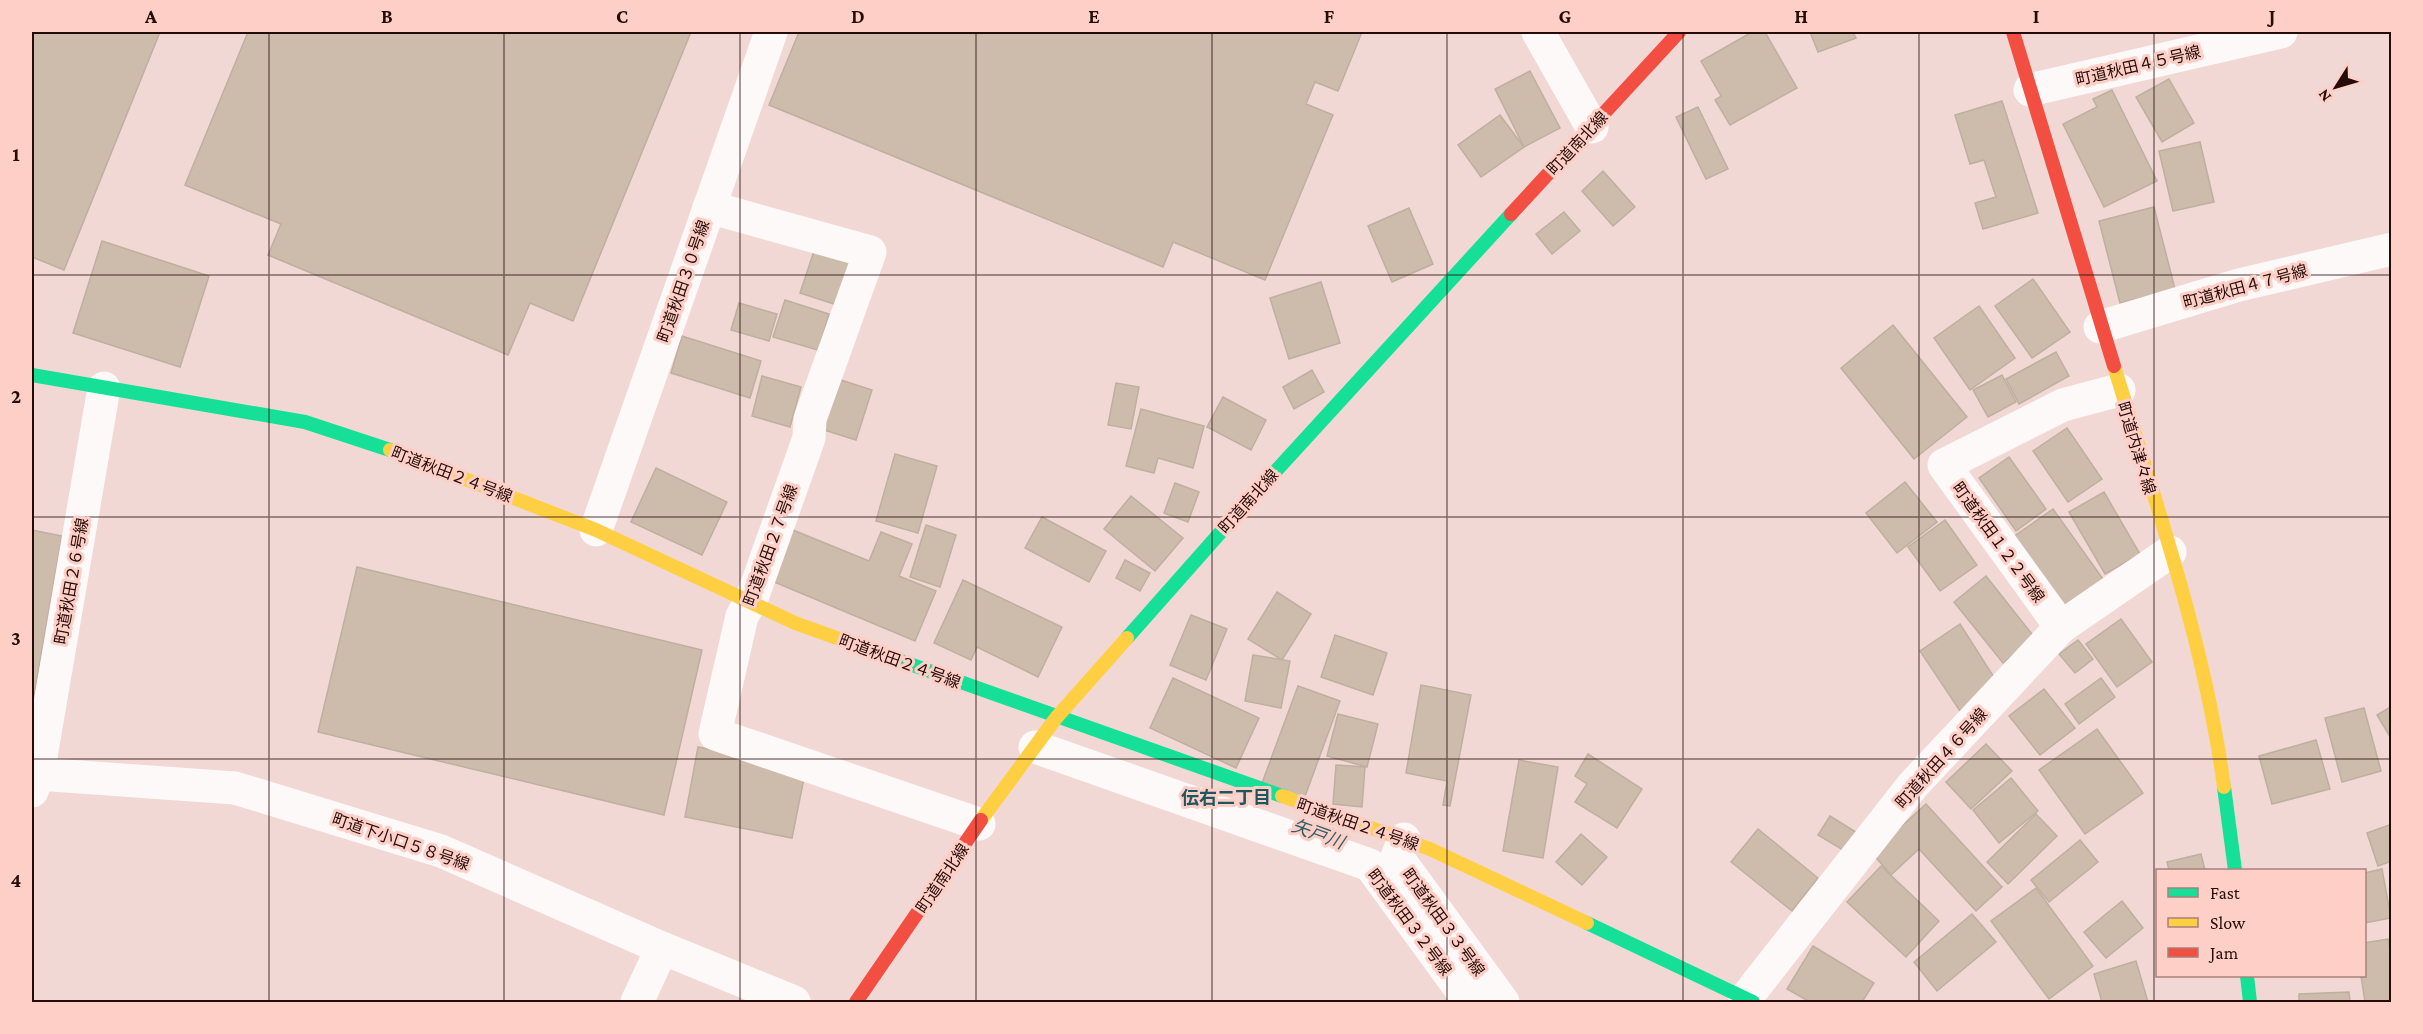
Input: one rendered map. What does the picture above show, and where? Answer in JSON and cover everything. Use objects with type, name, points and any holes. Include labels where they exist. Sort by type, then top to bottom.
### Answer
[{"type":"street","name":"町道秋田３０号線","points":[[596,530],[771,32]]},
{"type":"street","points":[[1538,32],[1592,127]]},
{"type":"street","name":"町道南北線","points":[[856,1002],[979,824],[1056,718],[1242,508],[1679,32]]},
{"type":"street","name":"町道内津々線","points":[[2013,32],[2119,390],[2170,552],[2193,636],[2219,751],[2235,869]]},
{"type":"street","name":"町道秋田４５号線","points":[[2030,90],[2281,32]]},
{"type":"street","name":"町道秋田２７号線","points":[[709,207],[870,252],[839,330],[810,419],[809,438],[751,601],[742,616],[715,734],[979,824]]},
{"type":"street","name":"町道秋田４７号線","points":[[2100,327],[2239,285],[2391,249]]},
{"type":"street","name":"町道秋田２４号線","points":[[32,375],[305,422],[361,438],[596,530],[795,623],[1056,718],[1430,849],[1749,1001]]},
{"type":"street","name":"町道秋田２６号線","points":[[34,779],[104,388]]},
{"type":"street","name":"町道秋田１２２号線","points":[[2061,627],[1944,465],[2063,405],[2119,390]]},
{"type":"street","name":"町道秋田４６号線","points":[[1749,1001],[1914,785],[2061,627],[2170,552]]},
{"type":"street","name":"町道秋田３２号線","points":[[1035,747],[1370,865],[1470,1002]]},
{"type":"street","name":"町道下小口５８号線","points":[[34,779],[235,788],[441,851],[662,948],[794,1002]]},
{"type":"street","name":"町道秋田３３号線","points":[[1404,839],[1397,857],[1503,1002]]},
{"type":"street","points":[[637,1002],[662,948]]},
{"type":"street","points":[[2247,977],[2250,1002]]},
{"type":"building","points":[[32,32],[160,32],[64,270],[32,257]]},
{"type":"building","points":[[248,32],[691,32],[573,321],[530,303],[508,355],[268,255],[281,224],[185,185]]},
{"type":"building","points":[[799,32],[1362,32],[1338,91],[1315,82],[1306,104],[1333,115],[1265,280],[1173,242],[1163,267],[769,105]]},
{"type":"building","points":[[1752,32],[1765,32],[1797,88],[1730,125],[1715,100],[1721,96],[1701,61]]},
{"type":"building","points":[[1810,32],[1853,32],[1856,38],[1818,52]]},
{"type":"building","points":[[1530,71],[1560,128],[1524,147],[1495,89]]},
{"type":"building","points":[[2169,79],[2194,123],[2162,142],[2136,97]]},
{"type":"building","points":[[2112,90],[2157,181],[2104,207],[2063,124],[2097,107],[2093,99]]},
{"type":"building","points":[[2002,101],[2038,213],[1983,229],[1975,203],[1996,197],[1984,160],[1970,164],[1955,115]]},
{"type":"building","points":[[1698,107],[1728,169],[1706,179],[1676,117]]},
{"type":"building","points":[[1500,115],[1524,147],[1481,177],[1458,145]]},
{"type":"building","points":[[2200,142],[2214,202],[2173,211],[2159,151]]},
{"type":"building","points":[[1603,171],[1635,207],[1613,226],[1582,191]]},
{"type":"building","points":[[2154,207],[2175,289],[2120,303],[2099,221]]},
{"type":"building","points":[[1409,208],[1433,264],[1392,282],[1368,226]]},
{"type":"building","points":[[1564,212],[1580,231],[1552,254],[1536,234]]},
{"type":"building","points":[[102,241],[209,276],[180,367],[73,333]]},
{"type":"building","points":[[816,245],[856,258],[840,306],[800,293]]},
{"type":"building","points":[[2033,279],[2070,332],[2032,358],[1995,306]]},
{"type":"building","points":[[1321,282],[1340,343],[1289,359],[1270,298]]},
{"type":"building","points":[[785,300],[829,314],[818,350],[773,337]]},
{"type":"building","points":[[739,303],[777,314],[769,341],[731,330]]},
{"type":"building","points":[[1979,306],[2015,358],[1970,390],[1934,338]]},
{"type":"building","points":[[1893,325],[1967,417],[1914,459],[1841,368]]},
{"type":"building","points":[[682,336],[761,361],[750,398],[671,373]]},
{"type":"building","points":[[2056,352],[2069,376],[2019,404],[2006,379]]},
{"type":"building","points":[[1312,370],[1324,392],[1294,409],[1283,387]]},
{"type":"building","points":[[2002,375],[2016,402],[1988,417],[1973,390]]},
{"type":"building","points":[[762,376],[801,387],[790,427],[752,416]]},
{"type":"building","points":[[838,379],[872,390],[856,440],[821,429]]},
{"type":"building","points":[[1116,383],[1139,387],[1131,429],[1108,425]]},
{"type":"building","points":[[1223,397],[1266,420],[1251,450],[1207,427]]},
{"type":"building","points":[[1141,409],[1204,426],[1193,468],[1158,458],[1154,473],[1126,466]]},
{"type":"building","points":[[2067,428],[2102,479],[2068,502],[2033,451]]},
{"type":"building","points":[[895,454],[937,466],[918,533],[876,521]]},
{"type":"building","points":[[2009,457],[2046,509],[2016,531],[1979,478]]},
{"type":"building","points":[[656,468],[727,502],[702,555],[631,522]]},
{"type":"building","points":[[1905,482],[1937,522],[1897,553],[1866,513]]},
{"type":"building","points":[[1175,483],[1199,492],[1188,522],[1164,513]]},
{"type":"building","points":[[2104,492],[2140,554],[2105,574],[2069,512]]},
{"type":"building","points":[[1131,496],[1183,538],[1155,571],[1104,529]]},
{"type":"building","points":[[2053,509],[2103,579],[2064,608],[2013,537]]},
{"type":"building","points":[[1042,517],[1106,551],[1089,582],[1025,548]]},
{"type":"building","points":[[1945,520],[1977,565],[1940,591],[1908,547]]},
{"type":"building","points":[[926,525],[956,535],[940,587],[910,577]]},
{"type":"building","points":[[32,530],[62,536],[32,707]]},
{"type":"building","points":[[793,530],[869,561],[881,532],[912,544],[899,576],[936,591],[915,641],[772,581]]},
{"type":"building","points":[[1125,560],[1150,573],[1140,591],[1116,578]]},
{"type":"building","points":[[357,567],[702,650],[664,815],[318,732]]},
{"type":"building","points":[[1986,576],[2035,638],[2003,663],[1954,602]]},
{"type":"building","points":[[963,580],[1062,627],[1038,677],[977,647],[971,660],[934,643]]},
{"type":"building","points":[[1277,592],[1311,614],[1282,660],[1248,639]]},
{"type":"building","points":[[1191,615],[1227,629],[1206,680],[1170,665]]},
{"type":"building","points":[[2121,619],[2152,662],[2117,687],[2086,644]]},
{"type":"building","points":[[1960,624],[1999,685],[1960,711],[1920,651]]},
{"type":"building","points":[[1335,635],[1387,653],[1373,695],[1321,677]]},
{"type":"building","points":[[2078,640],[2093,659],[2075,673],[2059,654]]},
{"type":"building","points":[[1253,655],[1290,661],[1281,708],[1245,701]]},
{"type":"building","points":[[1173,678],[1259,718],[1236,768],[1150,728]]},
{"type":"building","points":[[2101,678],[2115,697],[2079,724],[2065,704]]},
{"type":"building","points":[[1421,685],[1471,695],[1450,806],[1443,805],[1447,781],[1406,773]]},
{"type":"building","points":[[1298,686],[1340,701],[1304,799],[1262,783]]},
{"type":"building","points":[[2044,689],[2075,728],[2040,755],[2009,716]]},
{"type":"building","points":[[2392,706],[2392,740],[2377,715]]},
{"type":"building","points":[[2364,708],[2381,771],[2342,782],[2325,718]]},
{"type":"building","points":[[1338,714],[1378,724],[1367,767],[1327,756]]},
{"type":"building","points":[[2097,729],[2143,793],[2085,834],[2039,770]]},
{"type":"building","points":[[2316,740],[2330,789],[2272,804],[2259,756]]},
{"type":"building","points":[[1986,744],[2012,771],[1971,809],[1946,782]]},
{"type":"building","points":[[698,747],[806,768],[792,838],[685,817]]},
{"type":"building","points":[[1588,754],[1642,789],[1617,828],[1575,802],[1587,784],[1575,776]]},
{"type":"building","points":[[1519,760],[1558,767],[1543,858],[1503,851]]},
{"type":"building","points":[[1336,765],[1365,767],[1362,807],[1333,804]]},
{"type":"building","points":[[2011,778],[2038,811],[1999,843],[1973,810]]},
{"type":"building","points":[[1926,804],[2002,887],[1976,911],[1919,849],[1891,875],[1872,853]]},
{"type":"building","points":[[2036,814],[2057,836],[2008,884],[1987,862]]},
{"type":"building","points":[[1830,816],[1859,834],[1848,853],[1818,835]]},
{"type":"building","points":[[2392,824],[2392,861],[2378,866],[2367,833]]},
{"type":"building","points":[[1758,829],[1818,878],[1792,911],[1731,862]]},
{"type":"building","points":[[1581,834],[1607,857],[1582,885],[1556,862]]},
{"type":"building","points":[[2080,840],[2098,862],[2049,902],[2031,880]]},
{"type":"building","points":[[2201,854],[2205,869],[2169,869],[2167,862]]},
{"type":"building","points":[[1881,866],[1939,921],[1906,957],[1847,902]]},
{"type":"building","points":[[2382,869],[2391,918],[2366,923],[2366,873]]},
{"type":"building","points":[[2036,888],[2093,966],[2049,999],[1991,921]]},
{"type":"building","points":[[2122,901],[2143,928],[2106,958],[2084,932]]},
{"type":"building","points":[[1972,914],[1996,942],[1937,991],[1914,962]]},
{"type":"building","points":[[2388,939],[2392,961],[2392,1002],[2365,1002],[2361,977],[2366,977],[2366,943]]},
{"type":"building","points":[[1813,946],[1874,983],[1862,1002],[1810,1002],[1787,989]]},
{"type":"building","points":[[2136,961],[2148,1002],[2102,1002],[2094,974]]},
{"type":"building","points":[[2349,992],[2350,1002],[2299,1002],[2299,994]]},
{"type":"traffic: fast","points":[[1127,638],[1242,508],[1511,214]]},
{"type":"traffic: fast","points":[[32,375],[305,422],[390,450]]},
{"type":"traffic: fast","points":[[873,651],[1282,796]]},
{"type":"traffic: fast","points":[[2224,787],[2235,869]]},
{"type":"traffic: fast","points":[[1587,923],[1753,1002]]},
{"type":"traffic: fast","points":[[2247,977],[2250,1002]]},
{"type":"traffic: slow","points":[[2114,366],[2192,627],[2216,734],[2224,787]]},
{"type":"traffic: slow","points":[[390,450],[596,530],[795,623],[873,651]]},
{"type":"traffic: slow","points":[[981,820],[1056,718],[1127,638]]},
{"type":"traffic: slow","points":[[1282,796],[1430,849],[1587,923]]},
{"type":"traffic: jam","points":[[1511,214],[1679,32]]},
{"type":"traffic: jam","points":[[2013,32],[2114,366]]},
{"type":"traffic: jam","points":[[856,1002],[981,820]]},
{"type":"district","name":"伝右二丁目","points":[[1226,798]]},
{"type":"water label","name":"矢戸川","points":[[1318,834]]}]
